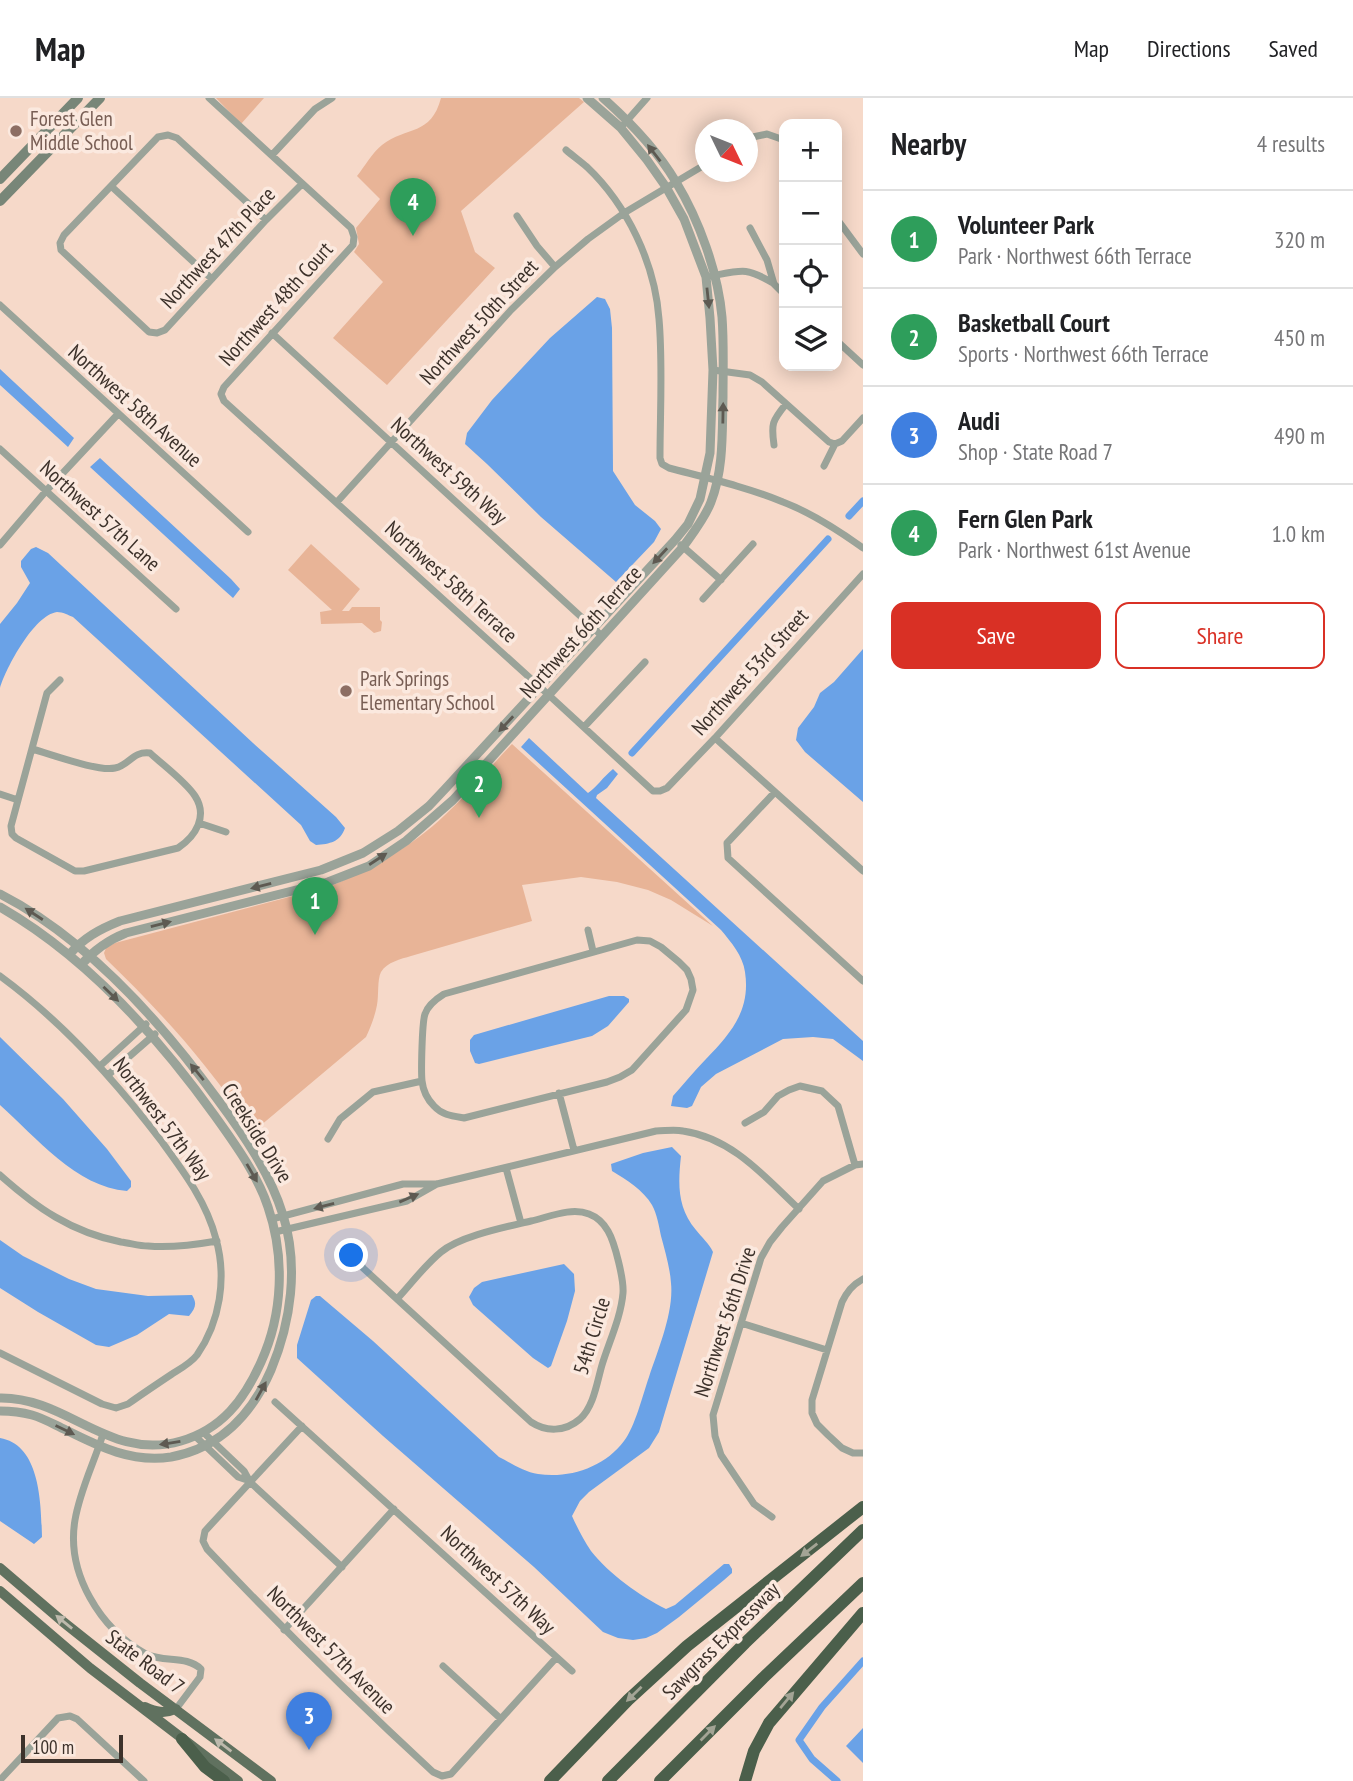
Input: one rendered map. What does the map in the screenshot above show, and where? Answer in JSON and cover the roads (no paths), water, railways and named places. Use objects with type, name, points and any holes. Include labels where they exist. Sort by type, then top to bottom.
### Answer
[{"type":"highway","points":[[550,1781],[619,1709],[673,1659],[863,1507]]},
{"type":"highway","name":"Sawgrass Expressway","points":[[608,1781],[736,1652],[863,1530]]},
{"type":"highway","points":[[660,1781],[863,1583]]},
{"type":"highway","points":[[745,1781],[754,1752],[769,1723],[863,1613]]},
{"type":"highway","points":[[182,1739],[205,1767],[224,1781]]},
{"type":"main road","points":[[0,179],[78,98]]},
{"type":"main road","points":[[0,201],[100,98]]},
{"type":"main road","name":"State Road 7","points":[[0,1568],[104,1654],[271,1781]]},
{"type":"main road","name":"State Road 7","points":[[0,1591],[133,1702],[238,1781]]},
{"type":"main road","points":[[133,1702],[157,1712],[176,1709]]},
{"type":"street","points":[[209,98],[302,184]]},
{"type":"street","points":[[272,155],[315,109],[332,98]]},
{"type":"street","name":"Northwest 66th Terrace","points":[[81,965],[111,939],[328,882],[369,866],[406,841],[438,814],[482,768],[683,547],[696,529],[711,503],[722,454],[722,316],[692,215],[676,181],[656,153],[624,124],[587,98]]},
{"type":"street","name":"Northwest 66th Terrace","points":[[69,955],[103,928],[120,921],[321,870],[363,853],[398,831],[429,806],[688,524],[700,499],[710,453],[713,370],[710,276],[666,187],[624,124],[603,98]]},
{"type":"street","points":[[624,124],[646,98]]},
{"type":"street","points":[[758,136],[766,134],[779,138]]},
{"type":"street","points":[[212,279],[111,187],[158,138],[168,135],[177,138],[266,220]]},
{"type":"street","points":[[566,150],[586,166],[624,213],[652,277],[659,316],[662,464],[785,502],[819,519],[863,548]]},
{"type":"street","name":"Northwest 50th Street","points":[[337,502],[511,310],[555,267],[624,213],[695,170]]},
{"type":"street","name":"Northwest 47th Place","points":[[111,187],[64,235],[60,243],[61,250],[149,332],[157,333],[165,330],[302,184]]},
{"type":"street","name":"Northwest 48th Court","points":[[221,394],[224,387],[353,245],[351,228],[302,184]]},
{"type":"street","points":[[517,216],[555,267]]},
{"type":"street","points":[[842,226],[863,254]]},
{"type":"street","points":[[750,228],[767,260],[774,284]]},
{"type":"street","points":[[710,276],[741,270],[755,272],[779,289]]},
{"type":"street","name":"Northwest 58th Avenue","points":[[0,305],[248,532]]},
{"type":"street","name":"Northwest 59th Way","points":[[272,333],[602,635]]},
{"type":"street","points":[[842,346],[863,365]]},
{"type":"street","points":[[713,370],[750,375],[762,382],[829,442],[835,444]]},
{"type":"street","name":"Northwest 58th Terrace","points":[[221,394],[224,401],[653,791],[660,791]]},
{"type":"street","points":[[774,445],[774,418],[786,404]]},
{"type":"street","points":[[0,545],[118,414]]},
{"type":"street","points":[[824,466],[835,444],[842,441],[863,418]]},
{"type":"street","name":"Northwest 57th Lane","points":[[0,449],[176,609]]},
{"type":"street","points":[[675,540],[721,580]]},
{"type":"street","points":[[703,599],[753,544]]},
{"type":"street","name":"Northwest 53rd Street","points":[[660,791],[667,788],[715,738],[863,573]]},
{"type":"street","points":[[584,727],[645,662]]},
{"type":"street","points":[[33,749],[103,769],[125,764],[134,755],[150,753],[197,798],[200,823],[195,834],[178,848],[84,872],[75,871],[12,834],[11,826],[47,693],[60,680]]},
{"type":"street","points":[[715,738],[863,871]]},
{"type":"street","points":[[472,759],[482,768]]},
{"type":"street","points":[[775,792],[727,843],[728,858],[863,981]]},
{"type":"street","points":[[0,794],[18,800]]},
{"type":"street","points":[[200,823],[226,832]]},
{"type":"street","name":"Creekside Drive","points":[[0,894],[44,920],[89,956],[152,1018],[205,1083],[247,1141],[267,1176],[284,1216],[291,1287],[288,1320],[279,1352],[264,1387],[237,1424],[209,1444],[184,1454],[159,1458],[128,1456],[99,1446],[33,1415],[0,1411]]},
{"type":"street","name":"Creekside Drive","points":[[0,907],[38,931],[81,965],[152,1036],[203,1099],[236,1147],[262,1193],[275,1232],[280,1277],[271,1336],[255,1376],[239,1401],[223,1418],[199,1434],[170,1444],[143,1445],[118,1440],[48,1407],[29,1401],[0,1398]]},
{"type":"street","points":[[588,930],[593,951]]},
{"type":"street","points":[[637,940],[650,941],[687,970],[691,979],[693,990],[686,1010],[632,1070],[607,1082],[464,1118],[440,1112],[432,1104],[422,1081],[424,1015],[436,999],[444,994],[593,951],[637,940]]},
{"type":"street","name":"Northwest 57th Way","points":[[0,976],[32,999],[100,1066],[143,1117],[199,1196],[217,1241],[221,1274],[221,1292],[210,1333],[194,1359],[128,1404],[116,1408],[102,1404],[0,1353]]},
{"type":"street","points":[[100,1066],[152,1018]]},
{"type":"street","points":[[108,1075],[160,1028]]},
{"type":"street","points":[[328,1139],[340,1119],[373,1092],[422,1081]]},
{"type":"street","points":[[745,1123],[764,1112],[778,1096],[789,1090],[800,1086],[822,1091],[838,1106],[859,1165]]},
{"type":"street","points":[[559,1093],[574,1150]]},
{"type":"street","points":[[272,1219],[403,1184],[437,1184],[656,1131],[680,1130],[707,1136],[729,1147],[745,1158],[799,1209]]},
{"type":"street","name":"Northwest 56th Drive","points":[[772,1517],[754,1504],[721,1455],[715,1436],[713,1415],[761,1258],[776,1234],[823,1181],[859,1165]]},
{"type":"street","points":[[506,1168],[521,1223]]},
{"type":"street","points":[[0,1175],[47,1212],[79,1230],[104,1238],[145,1246],[182,1246],[217,1241]]},
{"type":"street","points":[[275,1232],[407,1200],[437,1184]]},
{"type":"street","points":[[376,1191],[379,1207]]},
{"type":"street","name":"54th Circle","points":[[353,1250],[363,1268],[531,1422],[548,1430],[560,1429],[585,1414],[623,1294],[623,1282],[612,1237],[607,1228],[597,1218],[572,1211],[453,1243],[440,1252],[397,1299]]},
{"type":"street","points":[[863,1279],[847,1292],[842,1302],[812,1400],[811,1413],[822,1430],[842,1448],[853,1453],[863,1453]]},
{"type":"street","points":[[741,1323],[827,1350]]},
{"type":"street","name":"Northwest 57th Way","points":[[275,1402],[572,1671]]},
{"type":"street","points":[[250,1482],[302,1426]]},
{"type":"street","points":[[103,1434],[79,1500],[74,1524],[75,1551],[80,1576],[91,1600],[107,1622],[127,1640],[147,1654],[165,1660],[194,1663],[201,1669],[200,1677],[176,1709]]},
{"type":"street","points":[[199,1434],[238,1477],[250,1482],[342,1567]]},
{"type":"street","name":"Northwest 57th Avenue","points":[[250,1482],[205,1531],[203,1541],[206,1549],[346,1691],[433,1772],[442,1776],[451,1773],[501,1719]]},
{"type":"street","points":[[284,1630],[394,1509]]},
{"type":"street","points":[[443,1666],[501,1719],[556,1658]]},
{"type":"street","points":[[0,1780],[58,1718],[70,1716],[77,1719],[144,1781]]},
{"type":"water","points":[[597,297],[605,299],[610,309],[612,328],[613,471],[635,505],[661,529],[654,542],[616,582],[541,517],[465,444],[467,433],[492,400],[550,338]]},
{"type":"water","points":[[0,369],[74,438],[68,447],[0,385]]},
{"type":"water","points":[[100,458],[231,579],[240,589],[233,598],[90,467]]},
{"type":"water","points":[[36,547],[48,553],[336,817],[345,828],[340,836],[326,844],[316,845],[310,841],[301,825],[73,617],[57,612],[39,622],[22,644],[0,688],[0,624],[30,583],[21,567],[21,561]]},
{"type":"water","points":[[863,649],[863,802],[805,752],[796,740],[798,728],[814,707],[820,693],[834,682]]},
{"type":"water","points":[[529,738],[588,793],[613,769],[618,774],[596,798],[863,1041],[863,1061],[833,1039],[783,1039],[716,1074],[701,1087],[692,1106],[671,1106],[673,1096],[737,1021],[745,999],[742,960],[721,930],[521,747]]},
{"type":"water","points":[[609,996],[624,996],[629,1002],[608,1026],[592,1036],[475,1063],[470,1051],[470,1040],[474,1035]]},
{"type":"water","points":[[0,1037],[63,1099],[107,1149],[131,1181],[131,1187],[127,1191],[108,1187],[74,1170],[0,1105]]},
{"type":"water","points":[[672,1147],[681,1156],[679,1186],[685,1213],[713,1252],[659,1432],[649,1448],[589,1492],[580,1501],[572,1516],[598,1560],[636,1591],[666,1609],[675,1605],[724,1564],[729,1564],[732,1573],[657,1633],[633,1640],[603,1632],[534,1567],[297,1358],[297,1345],[311,1300],[320,1296],[499,1457],[528,1471],[550,1475],[574,1473],[597,1464],[616,1450],[632,1427],[665,1331],[671,1294],[668,1265],[654,1209],[639,1190],[612,1171],[611,1164]]},
{"type":"water","points":[[0,1240],[23,1256],[96,1289],[148,1296],[192,1295],[194,1308],[189,1316],[169,1314],[137,1335],[109,1347],[96,1345],[0,1288]]},
{"type":"water","points":[[564,1264],[574,1274],[575,1291],[567,1321],[548,1368],[473,1305],[469,1297],[474,1288],[482,1282]]},
{"type":"water","points":[[0,1438],[14,1443],[24,1452],[36,1478],[42,1537],[34,1544],[0,1521]]},
{"type":"water","points":[[863,1728],[863,1763],[846,1746]]},
{"type":"waterway","points":[[849,516],[863,501]]},
{"type":"waterway","points":[[632,753],[828,539]]},
{"type":"waterway","points":[[837,1781],[812,1759],[799,1740],[822,1707],[863,1661]]},
{"type":"place","name":"Forest Glen Middle School","points":[[16,131]]},
{"type":"place","name":"Fern Glen Park","points":[[413,236]]},
{"type":"place","name":"Park Springs Elementary School","points":[[346,691]]},
{"type":"place","name":"Basketball Court","points":[[479,818]]},
{"type":"place","name":"Volunteer Park","points":[[315,935]]},
{"type":"place","name":"Audi","points":[[309,1750]]}]
